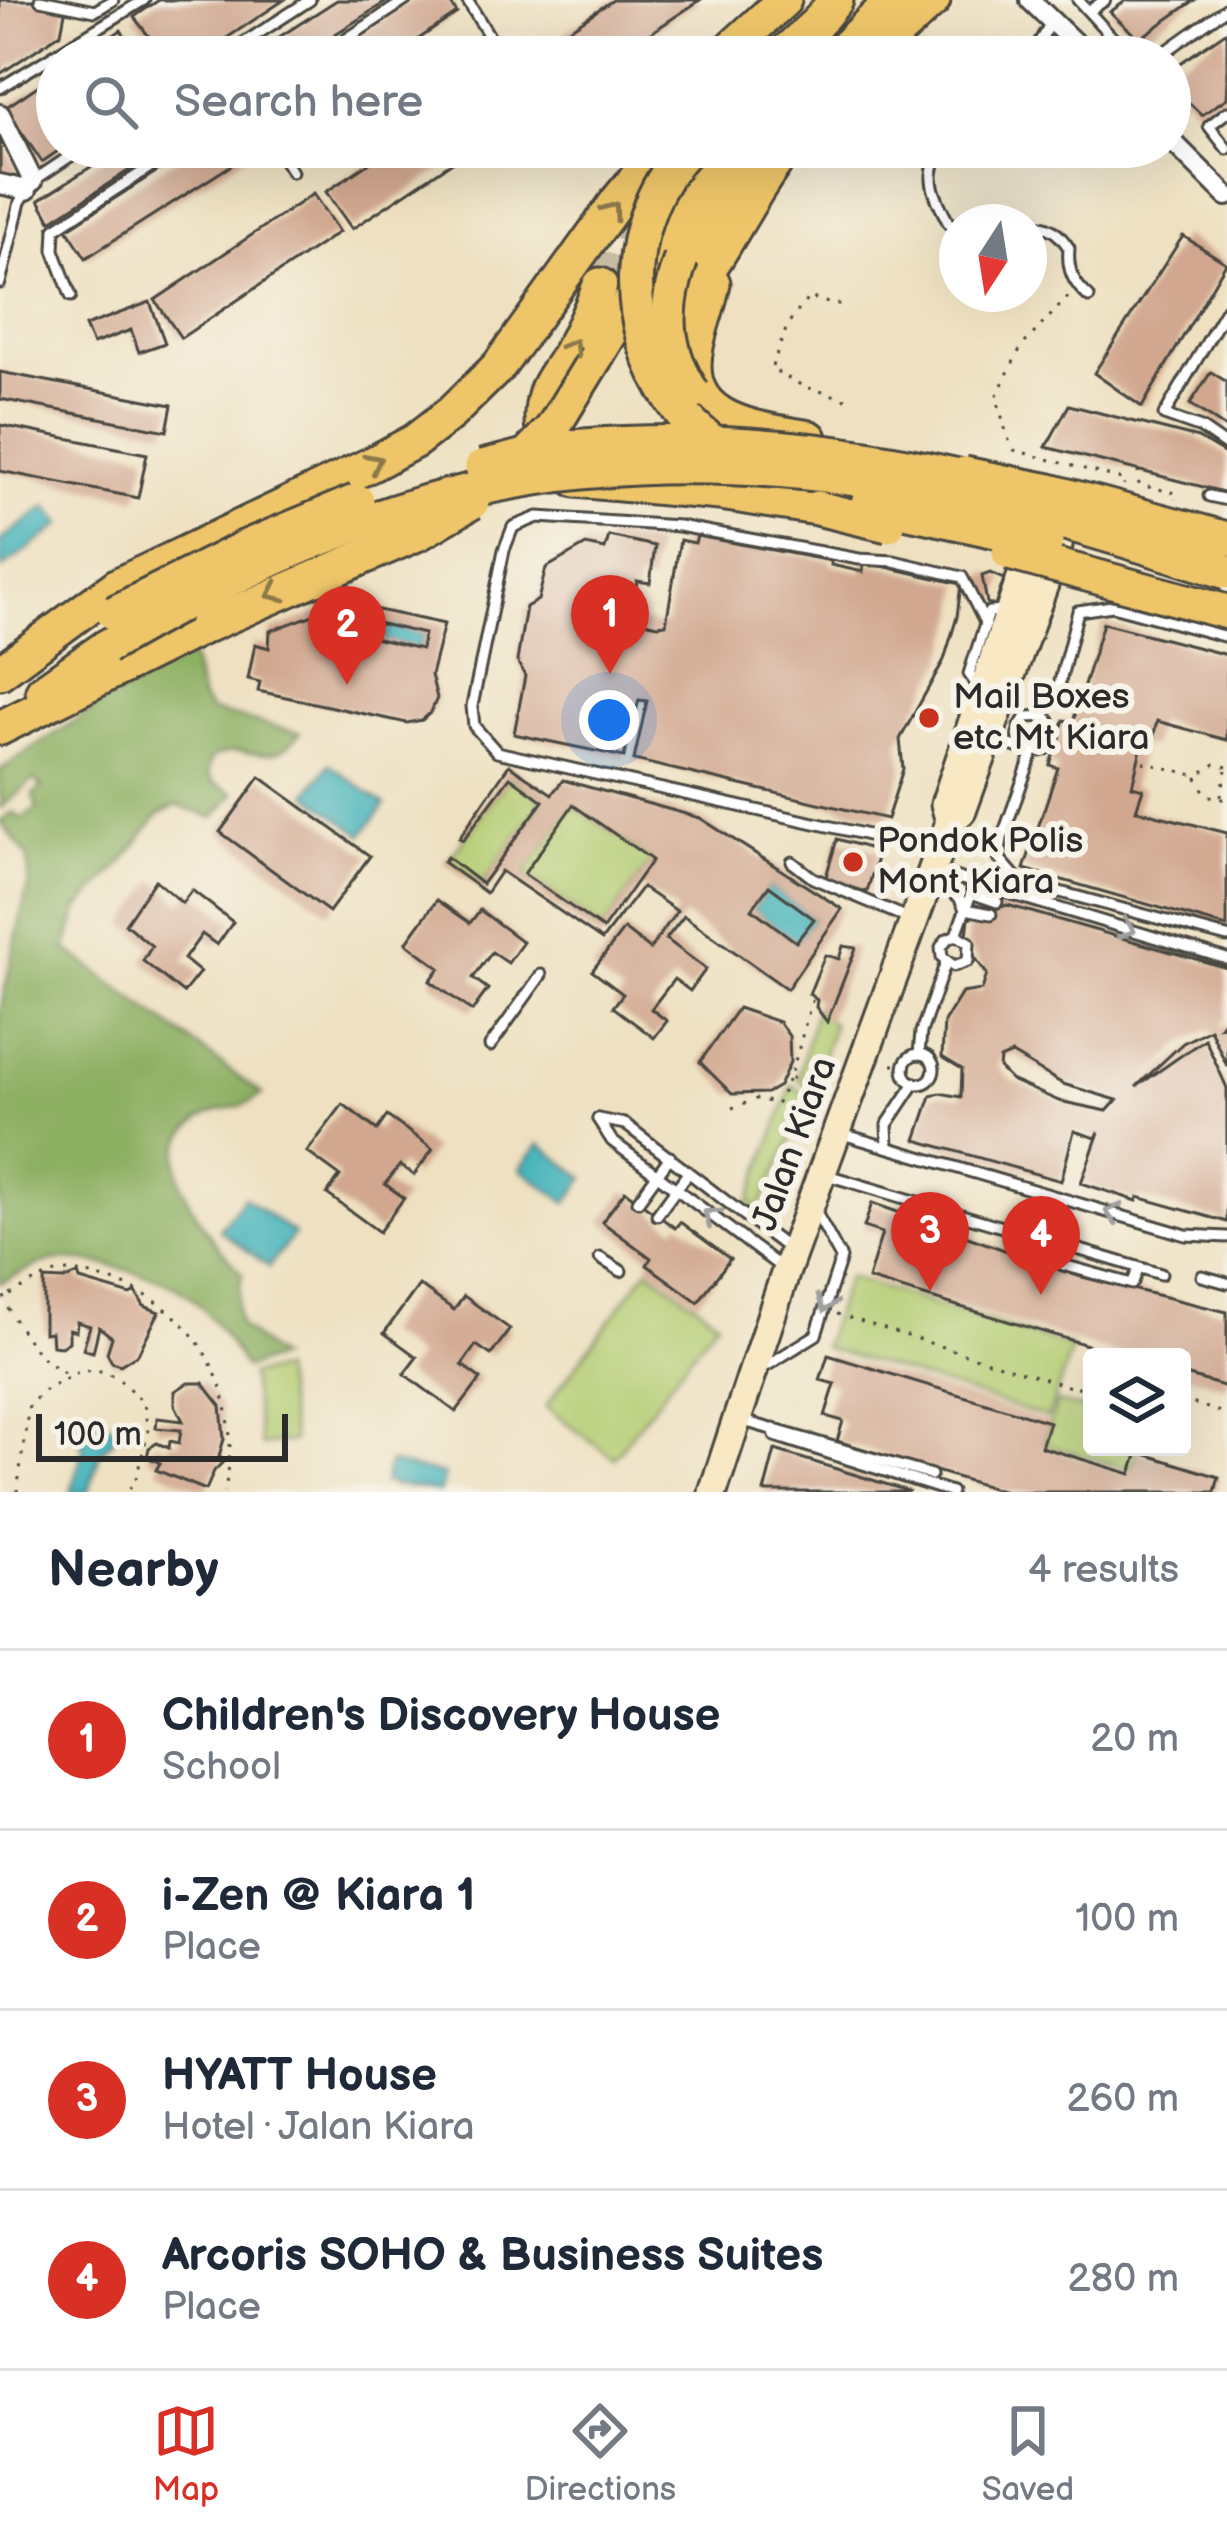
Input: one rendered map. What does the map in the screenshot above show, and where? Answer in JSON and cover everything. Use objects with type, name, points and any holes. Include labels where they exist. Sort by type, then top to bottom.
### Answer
[{"type":"highway","points":[[745,36],[784,0]]},
{"type":"highway","points":[[773,36],[812,0]]},
{"type":"highway","points":[[803,36],[836,0]]},
{"type":"highway","points":[[826,36],[860,0]]},
{"type":"highway","points":[[856,36],[893,0]]},
{"type":"highway","points":[[894,36],[933,0]]},
{"type":"highway","points":[[0,690],[99,611],[118,585],[415,441],[500,366],[645,168]]},
{"type":"highway","points":[[673,168],[652,196],[640,236],[634,281],[638,324],[646,352],[676,406],[728,455],[789,487],[1008,532],[1227,593]]},
{"type":"highway","points":[[0,729],[205,626],[421,532],[472,502],[514,469],[552,428],[715,168]]},
{"type":"highway","points":[[744,168],[681,259],[669,290],[666,321],[675,362],[700,404],[721,424],[754,440],[804,453],[1050,491],[1218,558]]},
{"type":"highway","points":[[770,168],[717,257],[695,364],[696,383],[718,413],[758,429],[1069,508],[1218,558]]},
{"type":"highway","points":[[600,285],[587,320],[545,393],[542,418],[548,450],[562,472],[576,479],[623,486],[720,493],[817,508],[1098,575],[1227,612]]},
{"type":"highway","points":[[0,671],[99,611],[337,507],[448,474],[569,447],[704,444],[832,451],[991,483],[1218,558]]},
{"type":"highway","points":[[0,729],[36,696],[106,647],[192,596],[346,528],[465,491],[552,476],[678,466],[784,470],[980,502],[1069,508]]},
{"type":"highway","points":[[623,486],[704,478],[757,479],[948,503],[1218,507]]},
{"type":"main road","name":"Jalan Kiara","points":[[950,823],[962,811],[990,737],[1011,610],[1069,508]]},
{"type":"main road","name":"Jalan Kiara","points":[[712,1492],[776,1303],[784,1237],[822,1174],[839,1133],[914,922],[941,863],[950,823],[944,804],[993,698],[1069,508]]},
{"type":"street","points":[[1030,0],[1067,36]]},
{"type":"street","points":[[0,114],[30,185],[0,184]]},
{"type":"street","points":[[1191,162],[1227,191]]},
{"type":"lane","points":[[40,0],[95,11],[113,0]]},
{"type":"lane","points":[[85,36],[144,0]]},
{"type":"lane","points":[[254,36],[310,0]]},
{"type":"lane","points":[[351,36],[406,0]]},
{"type":"lane","points":[[466,0],[489,36]]},
{"type":"lane","points":[[1078,0],[1111,36]]},
{"type":"lane","points":[[1089,11],[1105,0]]},
{"type":"lane","points":[[1188,36],[1227,8]]},
{"type":"lane","points":[[1043,36],[1052,21]]},
{"type":"lane","points":[[0,88],[36,66]]},
{"type":"lane","points":[[1227,112],[1209,126],[1227,149]]},
{"type":"lane","points":[[0,283],[20,202],[30,185],[54,168]]},
{"type":"lane","points":[[71,296],[54,250],[55,229],[149,168]]},
{"type":"lane","points":[[289,168],[292,172]]},
{"type":"lane","points":[[930,168],[939,204]]},
{"type":"lane","points":[[1047,227],[1059,232],[1070,248],[1067,265],[1077,287],[1089,297]]},
{"type":"lane","points":[[1227,308],[1164,416],[1202,428],[1227,446]]},
{"type":"lane","points":[[1218,507],[1227,500]]},
{"type":"lane","points":[[986,625],[962,577],[894,561],[859,560],[679,526],[538,517],[513,527],[504,550],[472,706],[474,727],[497,752],[941,863],[997,902]]},
{"type":"lane","points":[[1149,560],[1218,558]]},
{"type":"lane","points":[[1132,576],[1127,597],[1139,614]]},
{"type":"lane","points":[[1030,751],[1018,734],[1022,722],[1054,701],[1078,611],[1112,606],[1227,637]]},
{"type":"lane","points":[[990,737],[1030,751],[1046,751],[1056,736],[1050,719],[993,698],[969,674],[989,612],[1011,610]]},
{"type":"lane","points":[[1030,751],[999,858],[1019,881],[1227,937]]},
{"type":"lane","points":[[792,862],[814,878],[914,922]]},
{"type":"lane","points":[[941,863],[965,909]]},
{"type":"lane","points":[[919,1054],[921,1032],[946,962],[941,947],[956,935],[973,888]]},
{"type":"lane","points":[[973,888],[1227,959]]},
{"type":"lane","points":[[965,909],[991,914]]},
{"type":"lane","points":[[946,962],[959,966],[970,956],[969,942],[956,935]]},
{"type":"lane","points":[[490,1046],[541,975]]},
{"type":"lane","points":[[919,1054],[932,1061],[933,1071],[929,1080],[915,1083],[898,1065],[919,1054]]},
{"type":"lane","points":[[888,1148],[887,1125],[915,1083]]},
{"type":"lane","points":[[751,1376],[816,1335],[841,1258],[784,1237],[675,1189],[612,1141],[598,1119],[625,1124],[784,1237]]},
{"type":"lane","points":[[839,1133],[1186,1234],[1227,1237]]},
{"type":"lane","points":[[638,1201],[670,1157]]},
{"type":"lane","points":[[657,1215],[688,1173]]},
{"type":"lane","points":[[822,1174],[1161,1274]]},
{"type":"lane","points":[[1063,1245],[1059,1262],[1063,1265],[1132,1284],[1139,1268]]},
{"type":"lane","points":[[600,1258],[620,1271]]},
{"type":"lane","points":[[1202,1276],[1227,1283]]},
{"type":"lane","points":[[736,1418],[931,1474]]},
{"type":"lane","points":[[774,1429],[775,1436],[951,1492]]},
{"type":"path","points":[[1069,508],[1035,457],[1014,450],[1005,436],[1007,427],[996,397],[1021,347],[1077,287]]},
{"type":"path","points":[[846,399],[803,386],[771,369],[788,324],[809,297],[848,304]]},
{"type":"path","points":[[1138,470],[1139,485],[1177,493]]},
{"type":"path","points":[[1143,762],[1196,776],[1215,764],[1227,767],[1224,799],[1206,795],[1196,776]]},
{"type":"path","points":[[941,863],[1000,848]]},
{"type":"path","points":[[732,1108],[759,1098],[776,1105],[791,1077],[813,998]]},
{"type":"path","points":[[791,1077],[818,1097]]},
{"type":"path","points":[[782,1202],[784,1237]]},
{"type":"path","points":[[0,1301],[47,1276],[67,1271],[122,1283],[182,1319],[215,1372],[228,1412],[229,1473],[224,1492]]},
{"type":"path","points":[[0,1285],[8,1308],[51,1367],[71,1376]]},
{"type":"path","points":[[824,1310],[1076,1389],[1083,1379]]},
{"type":"path","points":[[17,1492],[28,1406],[47,1388],[81,1371],[119,1378],[144,1403],[148,1432],[135,1482],[127,1492]]},
{"type":"path","points":[[1191,1403],[1227,1414]]},
{"type":"green space","points":[[188,646],[202,700],[211,711],[300,733],[278,752],[223,753],[211,759],[207,774],[234,793],[214,818],[177,805],[157,816],[124,861],[79,908],[66,949],[262,1094],[201,1119],[185,1136],[178,1155],[187,1198],[242,1274],[237,1308],[240,1326],[278,1358],[245,1368],[199,1305],[179,1289],[153,1278],[65,1260],[39,1265],[0,1283],[0,1011],[29,881],[28,857],[0,822],[13,812],[22,819],[37,809],[33,795],[42,787],[34,780],[0,808],[0,770]]},
{"type":"green space","points":[[510,777],[543,801],[482,884],[449,859]]},
{"type":"green space","points":[[573,805],[652,860],[603,929],[524,874]]},
{"type":"green space","points":[[816,1007],[833,1025],[813,1089],[798,1079]]},
{"type":"green space","points":[[792,1085],[810,1098],[796,1129],[789,1127],[793,1135],[759,1209],[749,1202]]},
{"type":"green space","points":[[648,1269],[717,1320],[614,1458],[545,1407]]},
{"type":"green space","points":[[847,1277],[1072,1348],[1048,1418],[823,1347]]},
{"type":"green space","points":[[281,1370],[293,1441],[261,1446],[250,1375]]},
{"type":"green space","points":[[1057,1402],[1083,1409],[1083,1456],[1044,1444]]},
{"type":"green space","points":[[1084,1456],[1135,1456],[1131,1470]]},
{"type":"water","points":[[47,506],[62,524],[2,569],[0,541]]},
{"type":"water","points":[[360,619],[424,634],[421,649],[356,634]]},
{"type":"water","points":[[329,764],[385,805],[362,835],[307,794]]},
{"type":"water","points":[[769,886],[814,919],[796,942],[752,909]]},
{"type":"water","points":[[539,1144],[585,1178],[567,1203],[520,1169]]},
{"type":"water","points":[[244,1197],[294,1234],[269,1267],[219,1229]]},
{"type":"water","points":[[101,1416],[114,1428],[113,1441],[100,1452],[89,1492],[71,1492],[84,1448],[80,1426],[88,1418]]},
{"type":"water","points":[[389,1463],[444,1475],[440,1492],[384,1483]]},
{"type":"building","points":[[0,0],[66,7],[61,33],[36,36],[36,50],[0,74]]},
{"type":"building","points":[[159,0],[284,0],[230,36],[149,36],[134,17]]},
{"type":"building","points":[[337,0],[389,0],[332,36],[281,36]]},
{"type":"building","points":[[412,0],[448,0],[457,13],[423,36],[358,36]]},
{"type":"building","points":[[613,0],[700,0],[646,36],[559,36]]},
{"type":"building","points":[[1127,0],[1195,0],[1143,36],[1136,36],[1110,12]]},
{"type":"building","points":[[1227,31],[1227,98],[1202,115],[1191,104],[1191,56]]},
{"type":"building","points":[[36,87],[36,153],[5,108]]},
{"type":"building","points":[[0,140],[24,179],[0,174]]},
{"type":"building","points":[[89,168],[133,168],[51,221],[39,200]]},
{"type":"building","points":[[162,168],[227,168],[86,258],[67,229]]},
{"type":"building","points":[[362,168],[444,168],[352,229],[326,192]]},
{"type":"building","points":[[313,194],[339,232],[181,338],[155,300]]},
{"type":"building","points":[[1183,236],[1226,263],[1142,407],[1094,373]]},
{"type":"building","points":[[150,302],[165,343],[139,352],[131,330],[93,344],[85,326]]},
{"type":"building","points":[[0,372],[172,405],[167,431],[0,399]]},
{"type":"building","points":[[1211,372],[1227,382],[1227,429],[1190,404]]},
{"type":"building","points":[[1069,405],[1198,438],[1227,455],[1227,493],[1046,447]]},
{"type":"building","points":[[0,425],[147,454],[138,498],[0,471]]},
{"type":"building","points":[[609,536],[655,546],[650,583],[637,581],[630,619],[658,625],[666,624],[680,540],[695,543],[697,536],[831,561],[831,565],[863,572],[864,562],[961,584],[944,660],[900,739],[903,769],[887,819],[634,760],[647,701],[639,700],[624,757],[514,734],[525,676],[517,661],[526,607],[538,600],[546,568],[586,545],[605,549]]},
{"type":"building","points":[[990,573],[1004,579],[995,606],[987,603],[982,576]]},
{"type":"building","points":[[345,603],[444,624],[431,675],[437,698],[431,712],[407,723],[258,691],[260,682],[248,679],[255,644],[269,648],[270,631]],"holes":[[[360,619],[424,634],[421,649],[356,634]]]},
{"type":"building","points":[[1103,623],[1227,655],[1227,740],[1157,721],[1151,747],[1142,745],[1132,786],[1143,789],[1136,810],[1227,833],[1227,927],[1024,869],[1058,768],[1050,765],[1064,720],[1073,722]]},
{"type":"building","points":[[509,765],[552,794],[563,780],[700,818],[842,909],[787,989],[684,916],[666,939],[706,969],[690,991],[674,979],[651,1009],[667,1021],[654,1038],[613,1007],[623,994],[592,971],[624,929],[650,949],[677,911],[642,887],[602,940],[501,871],[486,893],[443,862],[447,857],[482,884],[543,801],[510,777],[463,840],[459,838]],"holes":[[[573,805],[652,860],[603,929],[524,874]],[[769,886],[814,919],[796,942],[752,909]]]},
{"type":"building","points":[[260,777],[370,856],[329,912],[220,832]]},
{"type":"building","name":"Pondok Polis Mont Kiara","points":[[837,839],[879,851],[867,892],[825,880]]},
{"type":"building","points":[[155,880],[182,903],[192,890],[233,922],[217,945],[202,934],[184,959],[200,972],[183,993],[143,961],[152,946],[125,924]]},
{"type":"building","points":[[437,900],[470,923],[480,910],[523,942],[508,963],[492,952],[473,978],[488,989],[472,1011],[430,981],[440,968],[406,943]]},
{"type":"building","points":[[1007,905],[1227,968],[1227,1017],[1220,1026],[1227,1024],[1227,1066],[1210,1029],[1183,1043],[1136,1087],[1205,1039],[1227,1088],[1227,1222],[1081,1183],[1099,1132],[1096,1138],[1074,1131],[1061,1181],[916,1140],[931,1096],[961,1097],[962,1069],[942,1057],[944,1022],[962,993],[982,990],[987,974],[966,945],[969,918]],"holes":[[[1012,1054],[1063,1084],[1117,1100],[1107,1111],[1059,1101],[1011,1080],[999,1068],[1000,1059]]]},
{"type":"building","points":[[843,946],[856,948],[827,1022],[809,994],[825,955],[839,959]]},
{"type":"building","points":[[738,1008],[779,1022],[789,1036],[790,1062],[779,1086],[767,1093],[732,1094],[700,1062]]},
{"type":"building","points":[[343,1104],[377,1130],[387,1116],[433,1149],[414,1175],[400,1165],[385,1184],[404,1198],[379,1232],[327,1194],[340,1176],[307,1152]]},
{"type":"building","points":[[625,1191],[675,1228],[680,1222],[730,1259],[698,1302],[647,1265],[651,1258],[602,1222]]},
{"type":"building","points":[[872,1203],[1078,1276],[1227,1312],[1227,1387],[1191,1377],[1191,1348],[1097,1348],[868,1279],[882,1233],[864,1227]]},
{"type":"building","points":[[78,1274],[80,1280],[131,1295],[136,1292],[144,1306],[159,1312],[138,1354],[120,1365],[107,1353],[112,1337],[99,1327],[93,1352],[83,1349],[90,1326],[77,1322],[76,1331],[69,1329],[69,1342],[61,1347],[52,1346],[51,1332],[44,1333],[44,1279],[64,1280]]},
{"type":"building","points":[[419,1285],[454,1310],[464,1296],[510,1329],[491,1355],[476,1345],[462,1365],[481,1379],[456,1412],[404,1374],[417,1357],[384,1333]]},
{"type":"building","points":[[828,1355],[1049,1422],[1041,1447],[1131,1474],[1137,1456],[1151,1456],[1219,1477],[1215,1492],[1005,1492],[837,1441],[843,1421],[825,1416],[835,1384],[820,1380]]},
{"type":"building","points":[[188,1383],[203,1383],[221,1406],[224,1439],[219,1456],[224,1461],[206,1490],[156,1470],[160,1463],[147,1457],[149,1448],[157,1443],[169,1448],[170,1441],[179,1443],[181,1430],[156,1428],[157,1418],[183,1421],[175,1405],[175,1391]]},
{"type":"building","points":[[775,1450],[908,1491],[764,1492]]},
{"type":"tunnel","points":[[600,285],[640,180]]},
{"type":"place","name":"Children's Discovery House","points":[[610,674]]},
{"type":"place","name":"i-Zen @ Kiara 1","points":[[347,685]]},
{"type":"place","name":"Mail Boxes etc Mt Kiara","points":[[929,718]]},
{"type":"place","name":"Pondok Polis Mont Kiara","points":[[853,862]]},
{"type":"place","name":"HYATT House","points":[[930,1291]]},
{"type":"place","name":"Arcoris SOHO & Business Suites","points":[[1041,1295]]}]
